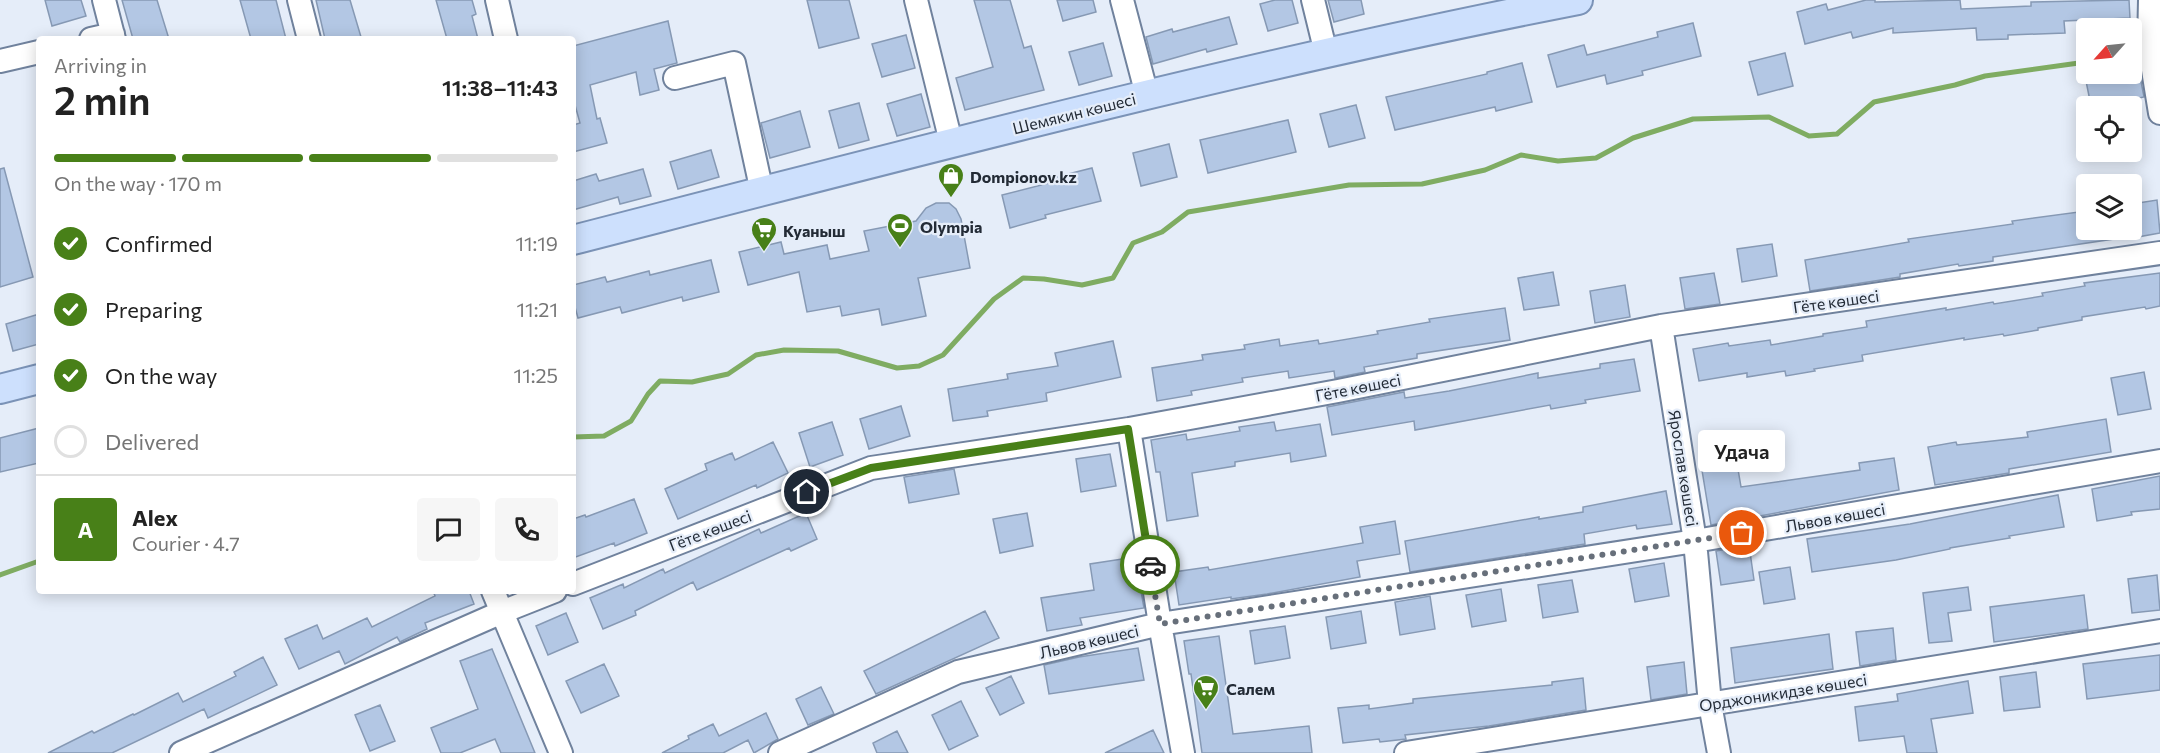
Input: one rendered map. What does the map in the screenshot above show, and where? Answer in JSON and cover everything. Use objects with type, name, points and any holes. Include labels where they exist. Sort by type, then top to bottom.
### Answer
[{"type":"main road","name":"Шемякин көшесі","points":[[576,239],[951,142],[1509,7],[1578,0]]},
{"type":"main road","points":[[1,382],[36,379]]},
{"type":"street","points":[[104,0],[106,36]]},
{"type":"street","points":[[299,0],[308,36]]},
{"type":"street","points":[[497,0],[505,36]]},
{"type":"street","points":[[916,0],[951,142]]},
{"type":"street","points":[[1122,0],[1147,95]]},
{"type":"street","points":[[1313,0],[1326,53]]},
{"type":"street","points":[[2150,0],[2149,45],[2160,113]]},
{"type":"street","points":[[0,61],[36,53]]},
{"type":"street","points":[[675,78],[734,63],[762,192]]},
{"type":"street","name":"Гёте көшесі","points":[[576,583],[871,468],[1128,429],[1338,391],[1661,326],[2160,253]]},
{"type":"street","name":"Ярослав көшесі","points":[[1661,326],[1695,541],[1710,704],[1719,753]]},
{"type":"street","points":[[1128,429],[1183,753]]},
{"type":"street","name":"Львов көшесі","points":[[780,753],[958,672],[1160,624],[1695,541],[2160,461]]},
{"type":"street","points":[[494,594],[561,753]]},
{"type":"street","points":[[181,753],[547,594]]},
{"type":"street","name":"Орджоникидзе көшесі","points":[[1406,753],[2160,631]]},
{"type":"building","points":[[45,0],[81,0],[86,16],[52,26]]},
{"type":"building","points":[[122,0],[157,0],[168,36],[132,36]]},
{"type":"building","points":[[240,0],[276,0],[285,36],[250,36]]},
{"type":"building","points":[[316,0],[350,0],[361,36],[324,36]]},
{"type":"building","points":[[436,0],[472,0],[476,14],[472,16],[477,36],[446,36]]},
{"type":"building","points":[[807,0],[849,0],[859,38],[819,48]]},
{"type":"building","points":[[974,0],[1010,0],[1024,48],[1031,46],[1044,90],[965,110],[956,78],[993,67]]},
{"type":"building","points":[[1057,0],[1093,0],[1096,12],[1063,21]]},
{"type":"building","points":[[1275,0],[1292,0],[1298,23],[1268,31],[1260,4]]},
{"type":"building","points":[[1328,0],[1361,0],[1364,14],[1334,22]]},
{"type":"building","points":[[1866,0],[1875,0],[1875,2],[1960,0],[1961,9],[2031,6],[2031,2],[2129,0],[2130,18],[2076,18],[2076,20],[2064,21],[2065,33],[2008,35],[2008,39],[1977,40],[1976,28],[1893,33],[1893,28],[1853,38],[1851,32],[1805,44],[1797,12],[1826,4],[1828,10]]},
{"type":"building","points":[[1229,17],[1237,44],[1207,52],[1206,49],[1153,64],[1146,37]]},
{"type":"building","points":[[668,21],[677,63],[654,69],[659,90],[640,95],[636,72],[590,85],[597,119],[600,118],[607,143],[576,151],[576,124],[580,123],[576,109],[576,45]]},
{"type":"building","points":[[1693,23],[1701,56],[1642,71],[1643,75],[1607,84],[1605,75],[1557,87],[1548,55],[1584,45],[1587,55],[1658,37],[1657,32]]},
{"type":"building","points":[[906,35],[915,68],[882,77],[872,44]]},
{"type":"building","points":[[1103,43],[1112,76],[1079,85],[1069,52]]},
{"type":"building","points":[[1785,53],[1793,86],[1758,95],[1749,62]]},
{"type":"building","points":[[1522,63],[1532,102],[1496,111],[1495,107],[1395,130],[1386,97],[1487,74],[1487,72]]},
{"type":"building","points":[[2087,84],[2142,84],[2144,97],[2142,96],[2089,96]]},
{"type":"building","points":[[921,94],[930,127],[897,136],[887,104]]},
{"type":"building","points":[[859,103],[869,140],[839,148],[829,111]]},
{"type":"building","points":[[1356,105],[1365,138],[1329,147],[1320,114]]},
{"type":"building","points":[[800,111],[810,147],[770,158],[761,123]]},
{"type":"building","points":[[1288,120],[1296,152],[1208,173],[1200,140]]},
{"type":"building","points":[[1169,144],[1177,177],[1141,186],[1133,153]]},
{"type":"building","points":[[711,150],[719,177],[678,189],[670,162]]},
{"type":"building","points":[[4,168],[33,277],[0,287],[0,169]]},
{"type":"building","points":[[1092,168],[1101,201],[1045,215],[1046,218],[1010,228],[1002,195],[1057,181],[1056,177]]},
{"type":"building","points":[[643,169],[651,196],[620,204],[618,197],[576,209],[576,180],[596,174],[599,181]]},
{"type":"building","points":[[2157,200],[2160,233],[2142,236],[2142,202]]},
{"type":"building","points":[[936,203],[949,203],[956,209],[961,219],[970,268],[918,278],[926,316],[882,325],[879,309],[842,316],[840,306],[807,312],[799,272],[748,285],[739,252],[781,242],[784,254],[827,245],[830,259],[869,251],[864,231],[916,221],[926,208]]},
{"type":"building","points":[[2076,212],[2076,240],[2107,240],[1993,257],[1993,261],[1959,266],[1958,264],[1900,274],[1900,277],[1810,291],[1805,260],[1909,242],[1908,239],[2013,224],[2012,221]]},
{"type":"building","points":[[1772,244],[1777,276],[1742,282],[1737,249]]},
{"type":"building","points":[[711,260],[719,292],[683,301],[682,297],[622,313],[620,307],[578,318],[576,284],[605,277],[607,282],[649,271],[650,275]]},
{"type":"building","points":[[1553,272],[1559,305],[1524,310],[1518,278]]},
{"type":"building","points":[[1714,273],[1720,304],[1685,309],[1680,278]]},
{"type":"building","points":[[2160,273],[2160,306],[2082,317],[2082,320],[2004,336],[2003,334],[1964,340],[1964,338],[1862,355],[1863,361],[1786,376],[1785,371],[1747,377],[1747,373],[1699,381],[1693,349],[1728,343],[1729,346],[1770,340],[1771,345],[1867,327],[1866,321],[2043,296],[2042,293],[2085,286],[2084,283]]},
{"type":"building","points":[[1625,285],[1630,317],[1595,323],[1590,291]]},
{"type":"building","points":[[1505,308],[1510,340],[1417,354],[1417,358],[1364,367],[1365,372],[1335,378],[1334,371],[1289,378],[1288,371],[1242,378],[1243,382],[1191,391],[1192,395],[1157,401],[1152,368],[1203,360],[1202,355],[1245,349],[1244,345],[1279,339],[1280,346],[1318,340],[1319,344],[1378,334],[1377,331],[1430,322],[1429,319]]},
{"type":"building","points":[[36,315],[36,345],[13,351],[6,324]]},
{"type":"building","points":[[1113,341],[1121,377],[1046,393],[1047,401],[987,411],[988,416],[953,421],[948,389],[1008,379],[1007,374],[1058,366],[1055,353]]},
{"type":"building","points":[[1634,359],[1640,391],[1585,400],[1586,403],[1551,409],[1550,405],[1415,430],[1414,421],[1332,435],[1327,407],[1404,392],[1405,398],[1449,391],[1538,373],[1538,378],[1600,368],[1600,364]]},
{"type":"building","points":[[2144,372],[2151,409],[2118,415],[2111,378]]},
{"type":"building","points":[[901,406],[910,436],[869,449],[860,419]]},
{"type":"building","points":[[2106,419],[2111,452],[2009,469],[2009,473],[1935,485],[1928,447],[1956,442],[1957,445],[2028,437],[2027,432]]},
{"type":"building","points":[[832,422],[843,455],[810,467],[799,433]]},
{"type":"building","points":[[1274,422],[1276,431],[1320,424],[1326,456],[1291,462],[1290,453],[1235,462],[1235,466],[1192,473],[1198,516],[1167,521],[1160,472],[1156,472],[1151,440],[1186,434],[1187,440],[1240,431],[1239,427]]},
{"type":"building","points":[[36,429],[36,464],[0,472],[0,438]]},
{"type":"building","points":[[773,442],[788,473],[757,488],[756,485],[678,519],[665,489],[707,470],[705,464],[732,453],[735,460]]},
{"type":"building","points":[[1734,446],[1741,487],[1860,470],[1859,463],[1894,458],[1899,490],[1711,525],[1699,452]]},
{"type":"building","points":[[1110,454],[1116,486],[1081,492],[1076,459]]},
{"type":"building","points":[[954,469],[959,494],[909,503],[904,477]]},
{"type":"building","points":[[2160,476],[2160,509],[2131,512],[2132,515],[2097,521],[2092,489]]},
{"type":"building","points":[[1666,491],[1672,524],[1637,529],[1636,525],[1584,534],[1585,544],[1410,572],[1405,541],[1539,517],[1539,519],[1583,512],[1583,507]]},
{"type":"building","points":[[2058,495],[2064,527],[1896,560],[1812,572],[1807,539],[1910,524]]},
{"type":"building","points":[[634,499],[647,533],[615,546],[614,543],[576,557],[576,518],[585,515],[586,517]]},
{"type":"building","points":[[806,513],[817,539],[791,551],[789,548],[697,590],[693,582],[635,611],[636,615],[603,629],[590,598],[623,584],[624,588],[663,569],[665,573],[759,529],[761,533]]},
{"type":"building","points":[[1027,513],[1033,546],[1000,553],[993,519]]},
{"type":"building","points":[[1395,521],[1400,554],[1357,561],[1360,577],[1267,594],[1179,605],[1174,572],[1208,567],[1209,570],[1363,543],[1360,527]]},
{"type":"building","points":[[1749,545],[1754,580],[1721,585],[1716,551]]},
{"type":"building","points":[[1135,557],[1144,608],[1080,618],[1082,625],[1047,631],[1041,598],[1094,590],[1090,564]]},
{"type":"building","points":[[1664,563],[1669,596],[1635,602],[1629,569]]},
{"type":"building","points":[[1790,567],[1795,599],[1764,604],[1759,572]]},
{"type":"building","points":[[2157,575],[2160,610],[2132,613],[2128,579]]},
{"type":"building","points":[[1572,580],[1578,612],[1543,618],[1538,585]]},
{"type":"building","points":[[1968,587],[1971,610],[1948,613],[1952,641],[1929,643],[1923,593]]},
{"type":"building","points":[[1501,589],[1506,621],[1472,627],[1466,595]]},
{"type":"building","points":[[434,594],[470,594],[474,604],[425,623],[427,629],[400,642],[397,637],[345,664],[339,651],[299,669],[285,639],[317,625],[323,639],[367,618],[372,627],[435,596]]},
{"type":"building","points":[[2084,595],[2088,629],[1994,642],[1990,607]]},
{"type":"building","points":[[1430,596],[1435,629],[1400,635],[1395,602]]},
{"type":"building","points":[[985,611],[999,638],[876,694],[864,671]]},
{"type":"building","points":[[1361,611],[1366,643],[1331,649],[1326,617]]},
{"type":"building","points":[[566,613],[578,642],[548,655],[536,626]]},
{"type":"building","points":[[1285,626],[1290,658],[1255,664],[1250,631]]},
{"type":"building","points":[[1893,628],[1896,660],[1860,666],[1856,632]]},
{"type":"building","points":[[1829,634],[1833,669],[1735,683],[1731,648]]},
{"type":"building","points":[[1219,636],[1233,734],[1309,726],[1312,753],[1202,753],[1184,641]]},
{"type":"building","points":[[1138,648],[1144,680],[1049,694],[1044,665]]},
{"type":"building","points":[[492,649],[535,753],[501,753],[495,739],[460,753],[441,753],[431,728],[478,709],[460,661]]},
{"type":"building","points":[[2160,655],[2160,690],[2087,699],[2083,664]]},
{"type":"building","points":[[263,657],[277,685],[208,718],[204,709],[112,753],[48,753],[178,693],[183,702],[236,676],[234,672]]},
{"type":"building","points":[[1684,662],[1687,694],[1651,700],[1647,667]]},
{"type":"building","points":[[604,664],[619,696],[581,713],[566,681]]},
{"type":"building","points":[[2036,672],[2040,707],[2004,711],[2000,677]]},
{"type":"building","points":[[1011,676],[1024,703],[1000,715],[986,688]]},
{"type":"building","points":[[1583,678],[1586,710],[1489,726],[1405,735],[1406,739],[1343,743],[1338,708],[1369,705],[1369,709],[1413,703],[1413,699],[1552,685],[1552,682]]},
{"type":"building","points":[[1968,681],[1973,713],[1931,719],[1937,753],[1907,753],[1904,736],[1859,741],[1855,707],[1898,701],[1897,694]]},
{"type":"building","points":[[821,687],[834,714],[808,725],[796,699]]},
{"type":"building","points":[[961,701],[978,736],[949,750],[932,715]]},
{"type":"building","points":[[380,705],[395,741],[370,751],[355,715]]},
{"type":"building","points":[[766,713],[778,739],[754,753],[748,740],[723,753],[662,753],[689,739],[688,736],[713,724],[719,736]]},
{"type":"building","points":[[1153,730],[1164,753],[1105,753]]},
{"type":"building","points":[[897,731],[908,753],[877,753],[873,743]]},
{"type":"waterway","points":[[576,437],[604,436],[631,421],[648,394],[660,381],[692,382],[728,374],[756,355],[784,350],[838,351],[897,368],[919,366],[943,355],[994,299],[1023,278],[1082,285],[1113,278],[1133,243],[1162,232],[1188,212],[1349,185],[1422,184],[1485,170],[1521,155],[1558,161],[1596,158],[1633,138],[1693,119],[1769,117],[1809,136],[1837,134],[1874,102],[1955,85],[1985,76],[2076,63]]},
{"type":"waterway","points":[[0,575],[36,562]]},
{"type":"way so far","points":[[1150,565],[1160,624],[1742,533]]},
{"type":"place","name":"Dompionov.kz","points":[[951,199]]},
{"type":"place","name":"Olympia","points":[[900,249]]},
{"type":"place","name":"Куаныш","points":[[764,253]]},
{"type":"place","name":"Удача","points":[[1742,533]]},
{"type":"place","name":"Салем","points":[[1206,711]]},
{"type":"route","points":[[807,492],[871,468],[1128,429],[1150,565]]}]
